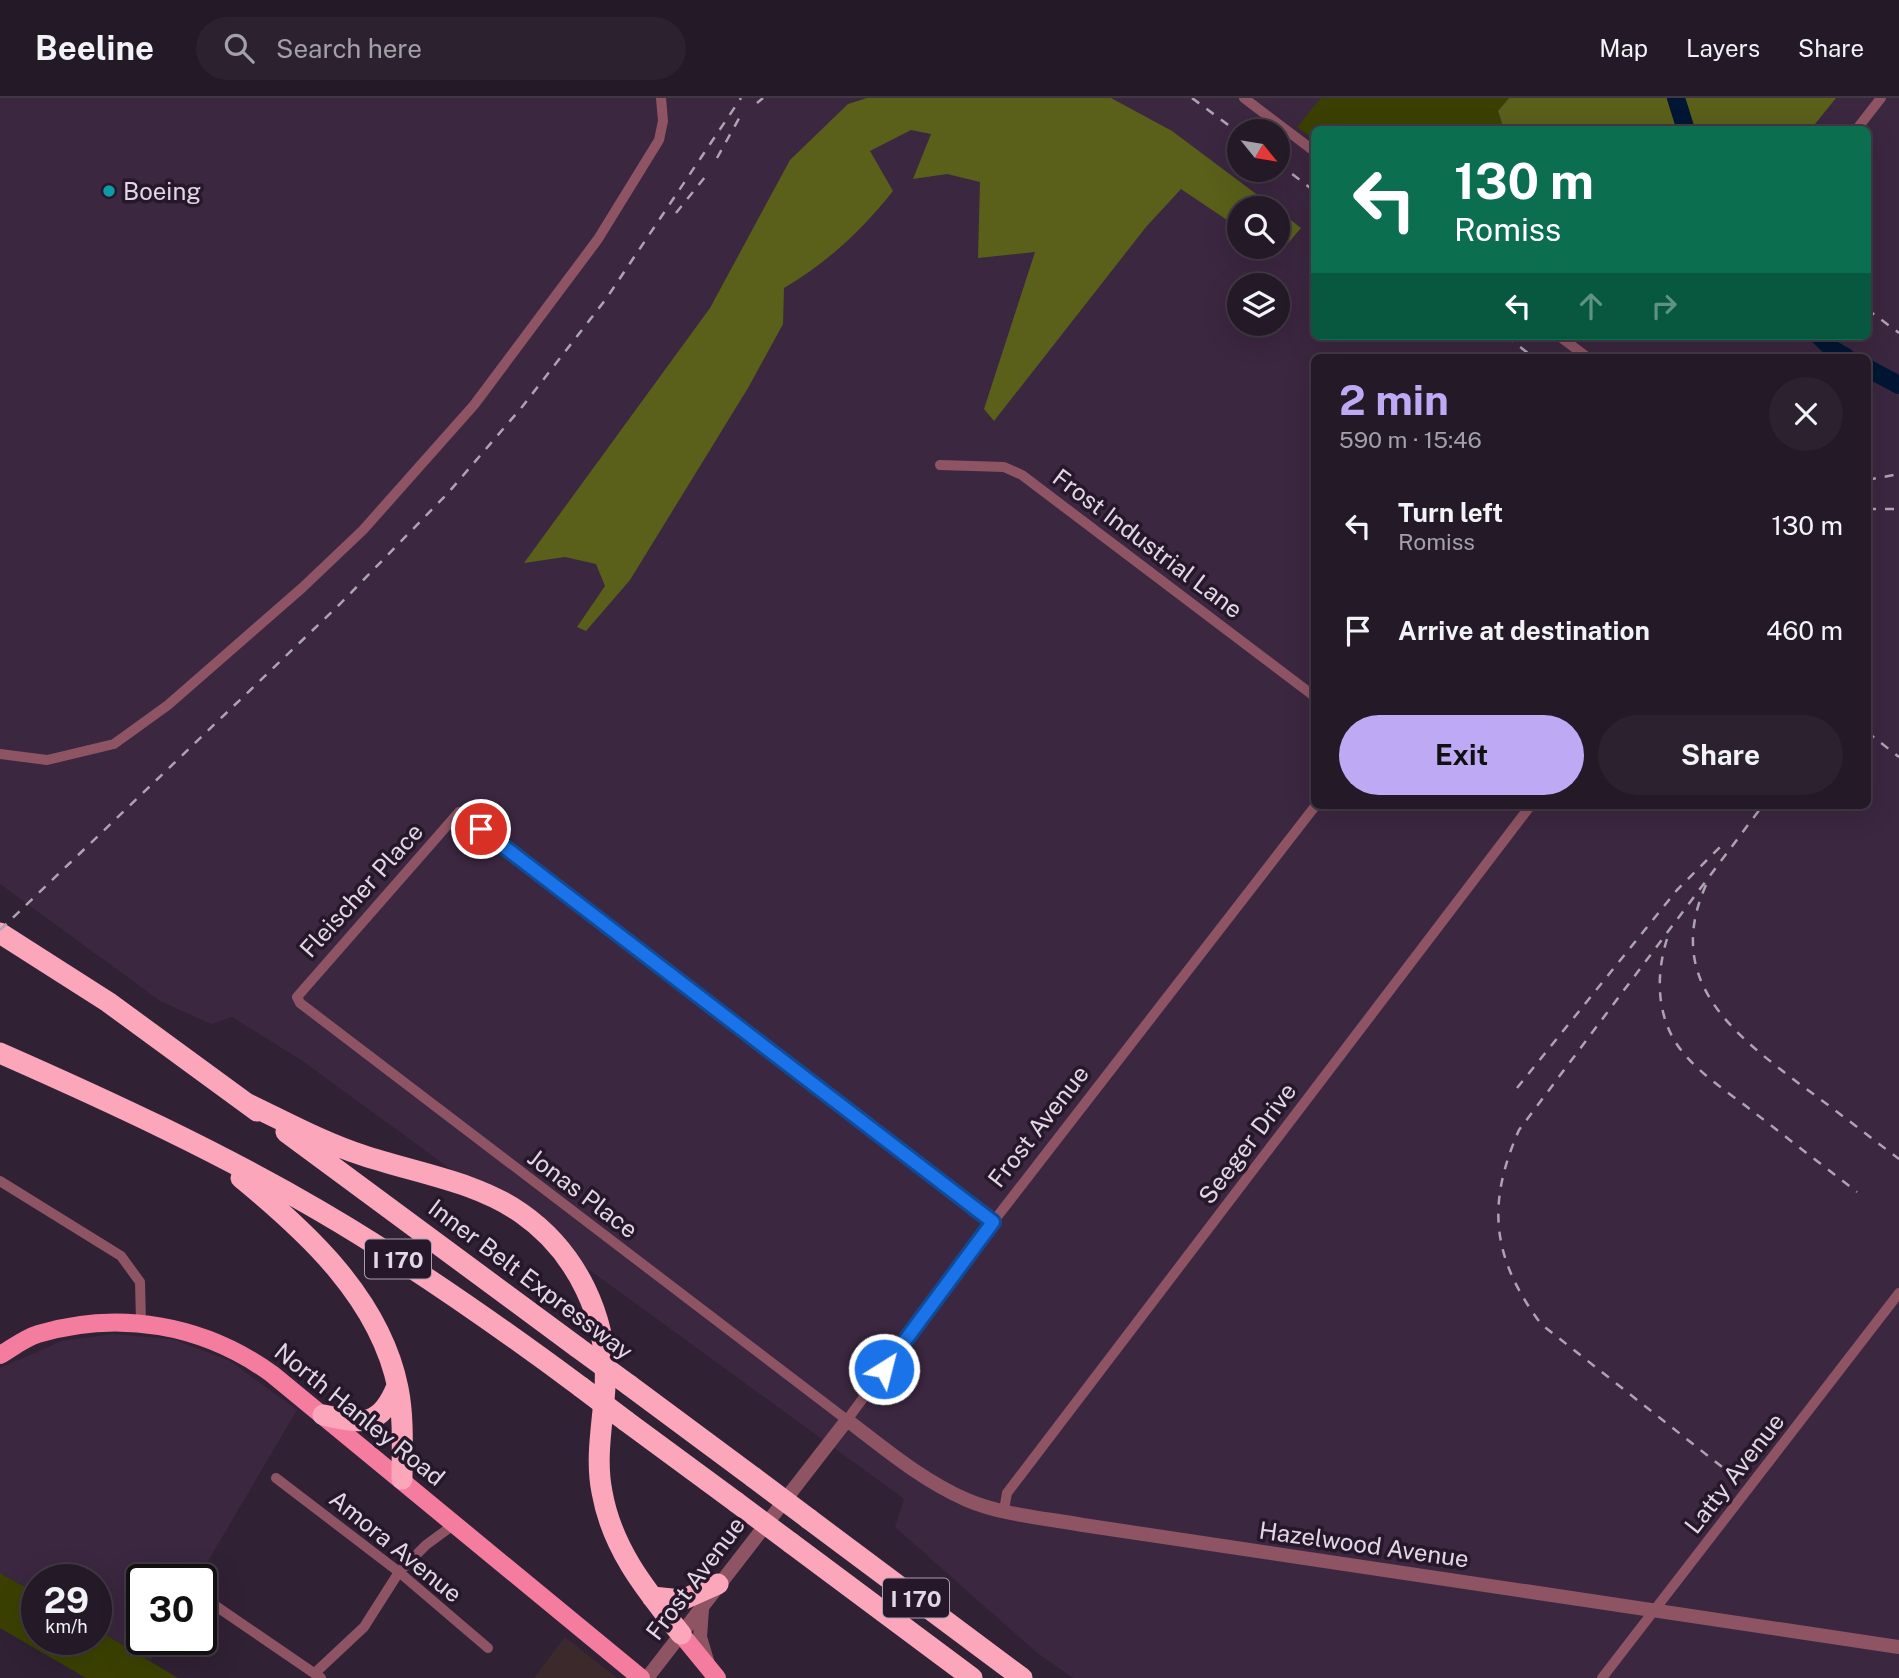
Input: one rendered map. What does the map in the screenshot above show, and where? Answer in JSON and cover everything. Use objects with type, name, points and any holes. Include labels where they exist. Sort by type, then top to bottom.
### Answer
[{"type":"highway","name":"Inner Belt Expressway","points":[[0,933],[117,1008],[1023,1678]]},
{"type":"highway","name":"I 170","points":[[0,1053],[204,1148],[300,1200],[404,1263],[491,1321],[972,1678]]},
{"type":"highway","points":[[246,1103],[358,1154],[488,1194],[521,1213],[558,1247],[586,1289],[602,1337],[605,1386],[599,1469],[605,1507],[623,1554],[681,1634]]},
{"type":"highway","points":[[204,1148],[288,1217],[327,1257],[380,1336],[401,1405],[402,1479]]},
{"type":"highway","points":[[323,1415],[360,1422],[375,1418],[386,1409],[397,1386]]},
{"type":"highway","points":[[652,1597],[682,1600],[718,1584]]},
{"type":"main road","name":"North Hanley Road","points":[[0,1355],[35,1335],[100,1322],[141,1322],[196,1334],[248,1356],[456,1523],[641,1678]]},
{"type":"main road","points":[[681,1634],[713,1673]]},
{"type":"street","points":[[0,754],[47,760],[83,754],[124,738],[184,691],[363,530],[471,408],[598,239],[659,140],[663,121],[661,98]]},
{"type":"street","points":[[1244,98],[1311,149]]},
{"type":"street","points":[[1859,126],[1881,98]]},
{"type":"street","points":[[1564,340],[1583,354]]},
{"type":"street","name":"Frost Industrial Lane","points":[[940,465],[1004,467],[1022,475],[1311,694]]},
{"type":"street","name":"Frost Avenue","points":[[647,1678],[847,1420],[993,1222],[1313,809]]},
{"type":"street","name":"Seeger Drive","points":[[1004,1510],[1007,1493],[1528,809]]},
{"type":"street","name":"Fleischer Place","points":[[297,997],[459,812],[993,1222]]},
{"type":"street","name":"Jonas Place","points":[[297,997],[300,1003],[847,1420]]},
{"type":"street","points":[[0,1181],[121,1256],[140,1282],[141,1322]]},
{"type":"street","name":"Latty Avenue","points":[[1602,1678],[1899,1293]]},
{"type":"street","name":"Hazelwood Avenue","points":[[847,1420],[943,1488],[970,1501],[1004,1510],[1083,1525],[1899,1647]]},
{"type":"street","name":"Amora Avenue","points":[[276,1478],[399,1572],[488,1648]]},
{"type":"street","points":[[217,1607],[318,1675],[364,1627],[399,1572],[426,1545],[456,1523]]},
{"type":"street","points":[[704,1604],[699,1620],[700,1637],[713,1673]]},
{"type":"shaded area","points":[[0,98],[1899,98],[1899,1678],[1073,1678],[1036,1652],[895,1527],[904,1499],[301,1060],[232,1017],[211,1024],[160,1001],[0,884]]},
{"type":"shaded area","points":[[113,1334],[172,1339],[230,1361],[297,1410],[206,1564],[126,1564],[126,1647],[112,1638],[112,1564],[21,1564],[21,1585],[0,1573],[0,1368],[62,1341]]},
{"type":"shaded area","points":[[565,1637],[617,1678],[534,1678]]},
{"type":"shaded area","points":[[140,1655],[153,1655],[150,1661]]},
{"type":"green space","points":[[867,98],[1111,98],[1172,131],[1227,172],[1227,182],[1240,182],[1259,196],[1227,196],[1227,220],[1181,189],[1146,227],[994,421],[984,409],[1035,252],[978,258],[980,182],[947,174],[913,179],[931,134],[911,130],[870,151],[893,191],[843,245],[784,288],[783,324],[748,388],[630,580],[586,631],[577,627],[605,586],[596,564],[565,557],[524,563],[710,308],[790,160],[848,104]]},
{"type":"green space","points":[[1321,98],[1509,98],[1498,111],[1503,126],[1311,126],[1311,138],[1297,127]]},
{"type":"green space","points":[[1509,98],[1668,98],[1676,126],[1503,126],[1498,111]]},
{"type":"green space","points":[[1681,98],[1836,98],[1813,126],[1690,126]]},
{"type":"green space","points":[[1290,219],[1301,228],[1290,241]]},
{"type":"green space","points":[[0,1573],[21,1585],[21,1640],[0,1628]]},
{"type":"green space","points":[[112,1639],[126,1647],[126,1655],[140,1655],[178,1678],[86,1678],[46,1655],[112,1655]]},
{"type":"waterway","points":[[1676,98],[1685,126]]},
{"type":"waterway","points":[[1823,340],[1841,354]]},
{"type":"waterway","points":[[1871,370],[1899,385]]},
{"type":"railway","points":[[0,930],[340,604],[448,493],[522,407],[606,299],[741,98]]},
{"type":"railway","points":[[757,103],[763,98]]},
{"type":"railway","points":[[1192,98],[1227,124]]},
{"type":"railway","points":[[717,158],[742,113]]},
{"type":"railway","points":[[1290,172],[1311,189]]},
{"type":"railway","points":[[676,213],[705,177]]},
{"type":"railway","points":[[1871,312],[1899,333]]},
{"type":"railway","points":[[1511,340],[1529,354]]},
{"type":"railway","points":[[1871,479],[1899,474]]},
{"type":"railway","points":[[1871,509],[1899,509]]},
{"type":"railway","points":[[1871,735],[1899,757]]},
{"type":"railway","points":[[1736,1478],[1541,1324],[1512,1276],[1499,1230],[1499,1207],[1508,1157],[1519,1130],[1760,809]]},
{"type":"railway","points":[[1517,1088],[1677,890],[1720,847]]},
{"type":"railway","points":[[1706,885],[1695,919],[1693,950],[1699,977],[1712,1002],[1730,1025],[1752,1046],[1899,1159]]},
{"type":"railway","points":[[1667,939],[1661,964],[1661,1001],[1667,1026],[1680,1049],[1708,1077],[1857,1192]]},
{"type":"place","name":"Boeing","points":[[109,191]]},
{"type":"route","points":[[481,829],[993,1222],[884,1369]]}]
